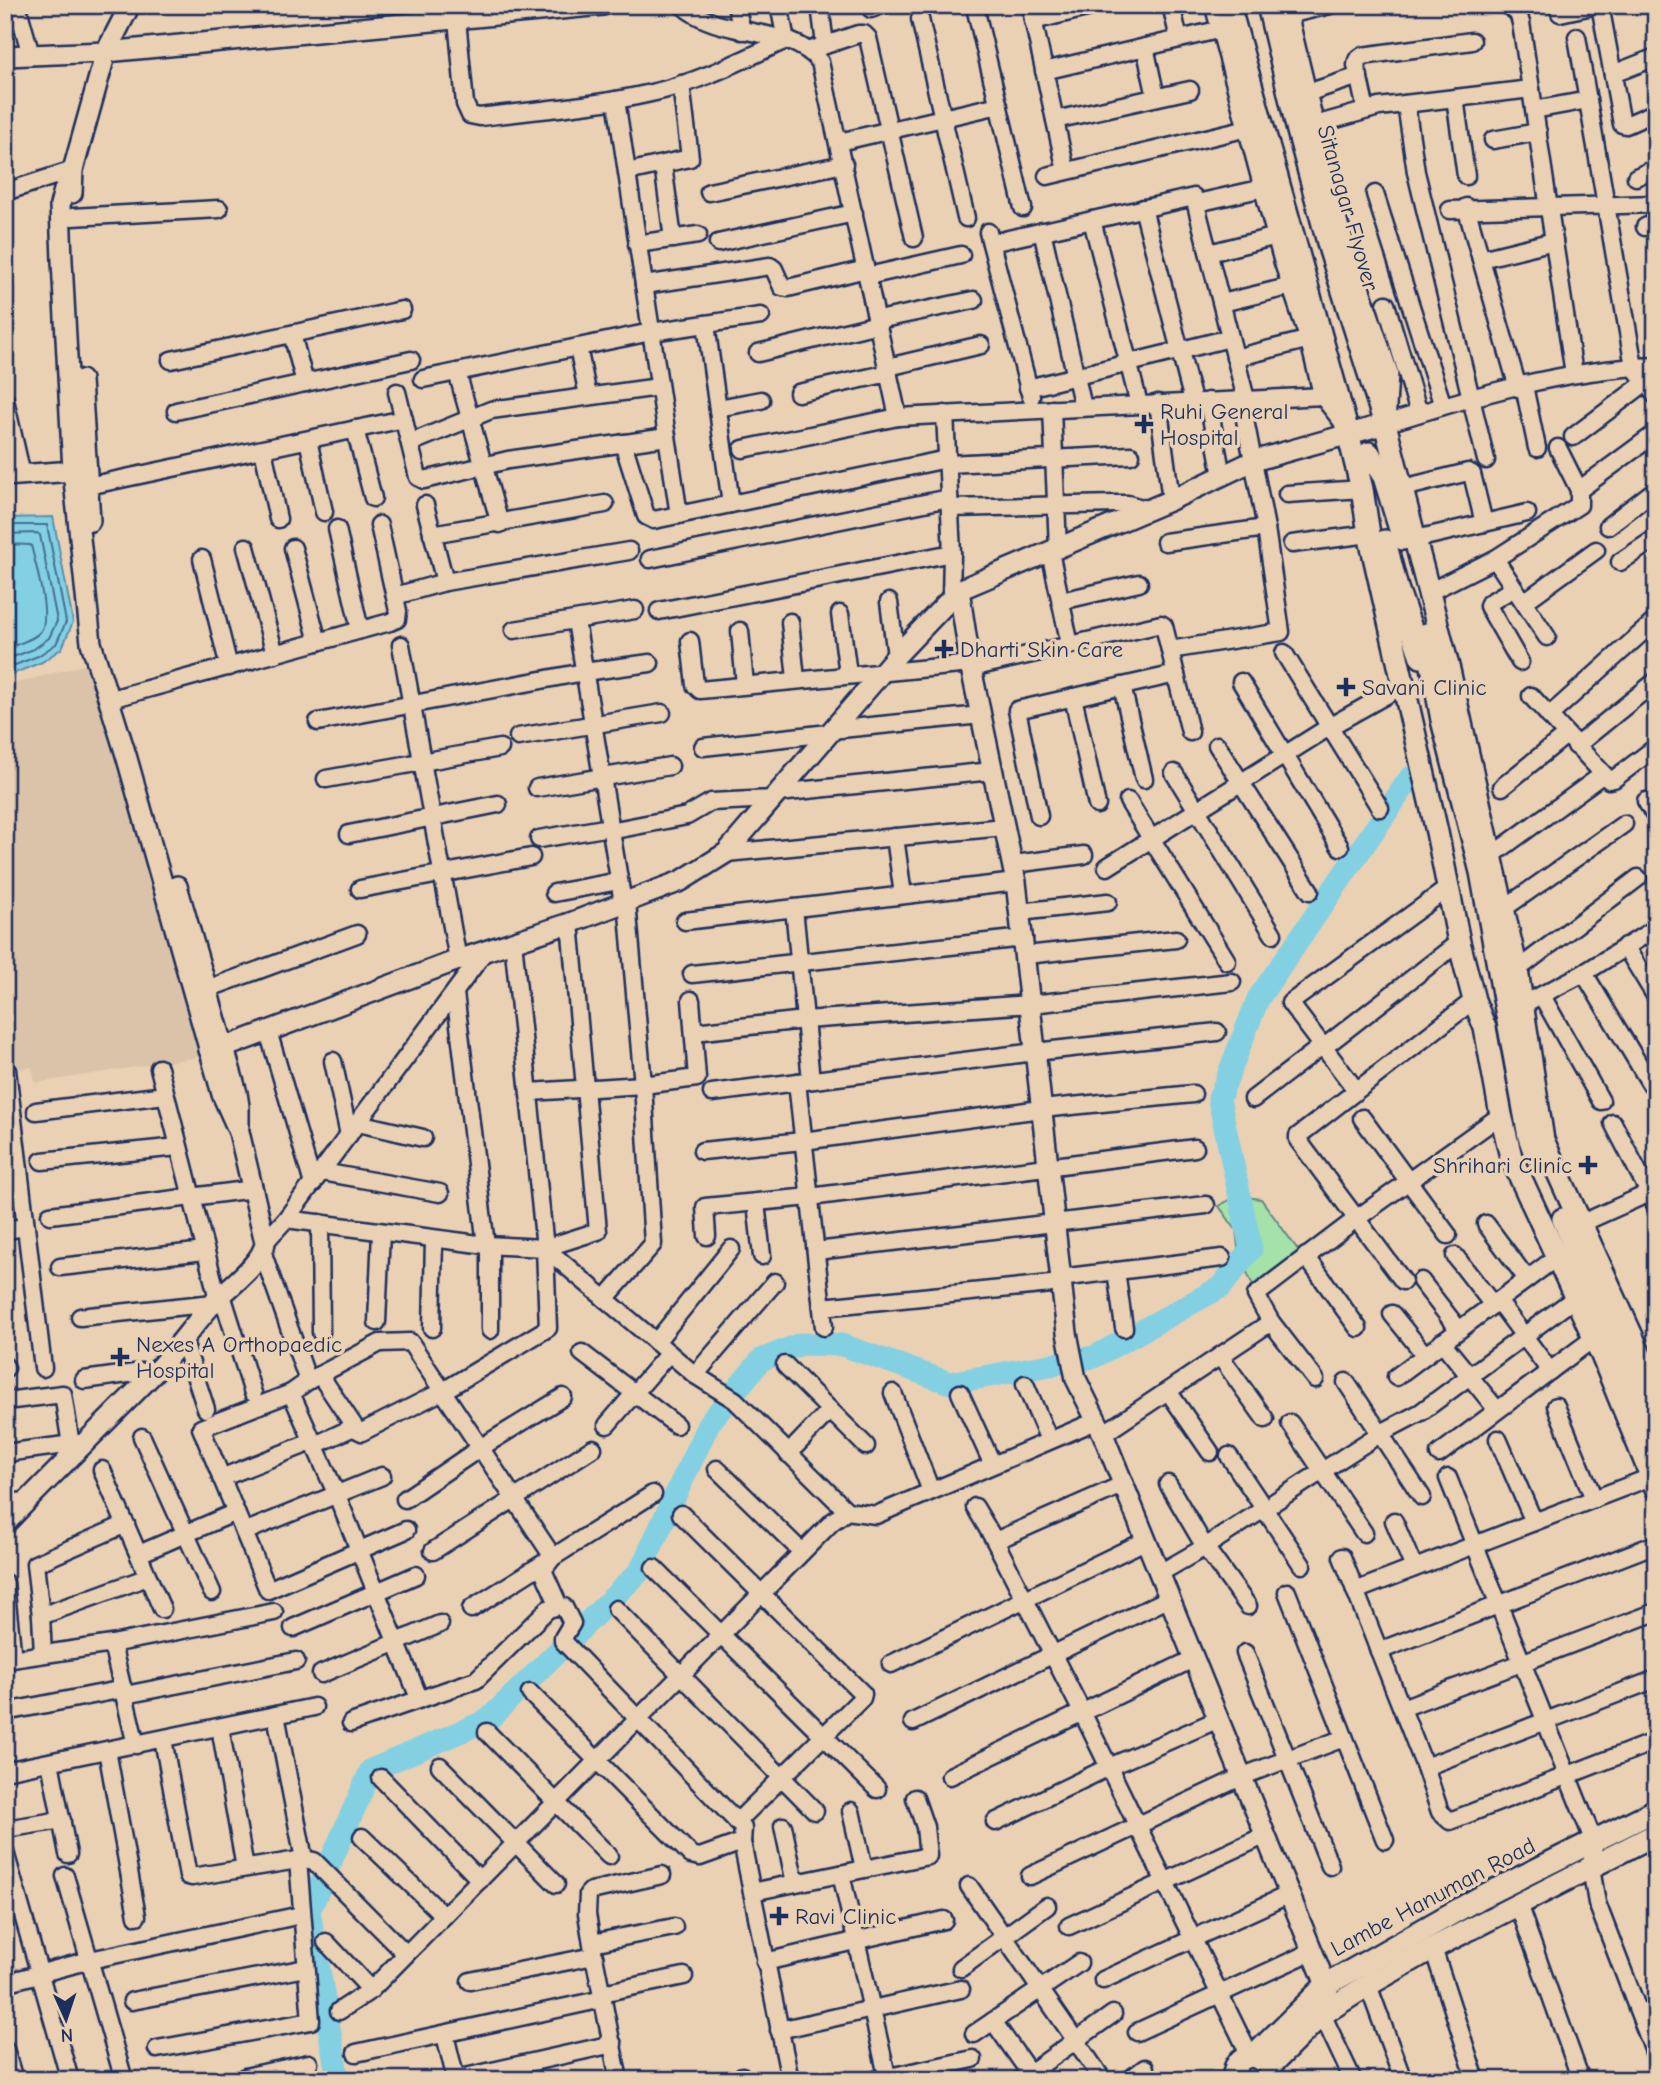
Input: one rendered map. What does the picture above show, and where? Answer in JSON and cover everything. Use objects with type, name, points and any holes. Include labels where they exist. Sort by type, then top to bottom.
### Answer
[{"type":"main road","points":[[1229,5],[1330,393],[1346,427],[1362,489],[1369,534],[1459,942],[1474,1000],[1485,1028],[1511,1157],[1594,1338],[1654,1483]]},
{"type":"main road","name":"Sitanagar Flyover","points":[[1268,5],[1330,250],[1372,378],[1403,488],[1525,1010]]},
{"type":"main road","points":[[1442,720],[1397,588],[1372,492],[1369,453],[1384,477],[1416,580],[1442,720],[1480,872],[1525,1010],[1544,1140],[1656,1394]]},
{"type":"main road","points":[[1485,1028],[1525,1010]]},
{"type":"main road","points":[[1525,1010],[1533,1149],[1656,1440]]},
{"type":"main road","name":"Lambe Hanuman Road","points":[[1261,2065],[1326,1985],[1479,1898],[1656,1811]]},
{"type":"main road","name":"Lambe Hanuman Road","points":[[1261,2065],[1326,2011],[1368,1985],[1433,1948],[1656,1834]]},
{"type":"main road","points":[[1233,2079],[1237,2063],[1261,2065]]},
{"type":"street","points":[[17,5],[31,55]]},
{"type":"street","points":[[130,5],[106,52],[72,175],[60,205],[73,471],[91,643],[216,1049],[239,1106],[239,1132],[254,1189],[263,1246],[314,1378],[359,1431],[365,1431],[443,1391],[548,1328],[545,1248],[513,941]]},
{"type":"street","points":[[5,56],[106,52],[603,5]]},
{"type":"street","points":[[682,5],[703,21],[818,48],[858,34],[864,34],[868,38],[914,238]]},
{"type":"street","points":[[736,5],[742,31]]},
{"type":"street","points":[[779,5],[786,40]]},
{"type":"street","points":[[820,5],[820,62],[898,417]]},
{"type":"street","points":[[1171,5],[1179,39]]},
{"type":"street","points":[[743,449],[898,417],[1330,393],[1277,236],[1215,5]]},
{"type":"street","points":[[1330,5],[1287,10],[1338,225],[1388,373],[1385,424]]},
{"type":"street","points":[[1507,5],[1518,13],[1521,23],[1574,374]]},
{"type":"street","points":[[1560,13],[1599,5],[1623,125],[1656,112]]},
{"type":"street","points":[[1066,171],[1031,13],[1089,6]]},
{"type":"street","points":[[975,7],[1023,208]]},
{"type":"street","points":[[457,19],[465,104],[470,115],[480,117],[653,93],[719,71],[786,40]]},
{"type":"street","points":[[920,19],[966,218]]},
{"type":"street","points":[[1044,71],[1222,29]]},
{"type":"street","points":[[1573,437],[1651,389],[1634,367],[1577,37]]},
{"type":"street","points":[[1366,110],[1356,65],[1362,56],[1472,41]]},
{"type":"street","points":[[1145,47],[1156,97]]},
{"type":"street","points":[[1613,74],[1656,57]]},
{"type":"street","points":[[1307,93],[1359,76]]},
{"type":"street","points":[[626,172],[690,159],[681,84]]},
{"type":"street","points":[[1315,125],[1366,110],[1531,89]]},
{"type":"street","points":[[1055,120],[1190,90]]},
{"type":"street","points":[[1455,98],[1466,176]]},
{"type":"street","points":[[616,100],[679,515]]},
{"type":"street","points":[[1534,110],[1588,100]]},
{"type":"street","points":[[1406,104],[1416,172],[1486,460]]},
{"type":"street","points":[[839,142],[999,105]]},
{"type":"street","points":[[1046,176],[1248,128]]},
{"type":"street","points":[[1493,140],[1538,132]]},
{"type":"street","points":[[709,192],[844,164]]},
{"type":"street","points":[[663,165],[673,239]]},
{"type":"street","points":[[1636,177],[1656,168]]},
{"type":"street","points":[[5,192],[72,175]]},
{"type":"street","points":[[72,175],[72,217],[88,486],[103,650],[207,989],[216,1049]]},
{"type":"street","points":[[1197,204],[1264,188]]},
{"type":"street","points":[[1375,194],[1443,406]]},
{"type":"street","points":[[1034,410],[990,238],[1042,231],[1194,197],[1235,358],[1266,528],[1281,632],[1170,650]]},
{"type":"street","points":[[1537,448],[1481,259],[1458,208],[1656,204]]},
{"type":"street","points":[[1143,208],[1180,350],[1200,401],[1222,476]]},
{"type":"street","points":[[72,217],[219,209]]},
{"type":"street","points":[[718,243],[854,213]]},
{"type":"street","points":[[1092,220],[1139,404]]},
{"type":"street","points":[[1042,231],[1083,407]]},
{"type":"street","points":[[637,244],[698,235]]},
{"type":"street","points":[[1209,253],[1277,236]]},
{"type":"street","points":[[1481,259],[1554,241]]},
{"type":"street","points":[[644,285],[770,266],[782,287],[788,288],[961,255]]},
{"type":"street","points":[[1222,303],[1292,286]]},
{"type":"street","points":[[758,353],[974,300]]},
{"type":"street","points":[[1386,304],[1419,413]]},
{"type":"street","points":[[172,360],[402,310]]},
{"type":"street","points":[[423,379],[651,332],[761,316]]},
{"type":"street","points":[[706,324],[731,504]]},
{"type":"street","points":[[292,334],[303,384]]},
{"type":"street","points":[[1028,388],[1230,338]]},
{"type":"street","points":[[1235,358],[1310,339]]},
{"type":"street","points":[[798,393],[981,345]]},
{"type":"street","points":[[578,347],[588,396]]},
{"type":"street","points":[[176,411],[411,360]]},
{"type":"street","points":[[216,1049],[681,881],[726,853],[890,664],[955,594],[1149,510],[1253,461],[1346,427],[1385,424],[1443,406],[1574,374],[1656,366]]},
{"type":"street","points":[[457,372],[500,524]]},
{"type":"street","points":[[410,443],[471,417],[506,407],[659,387]]},
{"type":"street","points":[[397,391],[421,479],[484,465],[667,437]]},
{"type":"street","points":[[5,400],[13,476],[73,471]]},
{"type":"street","points":[[718,408],[761,400]]},
{"type":"street","points":[[1158,403],[1171,500]]},
{"type":"street","points":[[1052,409],[1056,505],[1054,550],[1070,645]]},
{"type":"street","points":[[945,414],[955,594],[1015,873],[1067,1333],[1076,1379],[1124,1484],[1313,1951],[1326,1985],[1326,2011],[1353,2080]]},
{"type":"street","points":[[88,486],[404,419]]},
{"type":"street","points":[[355,429],[373,498]]},
{"type":"street","points":[[1579,490],[1656,433]]},
{"type":"street","points":[[308,440],[324,512]]},
{"type":"street","points":[[623,443],[646,516],[654,520],[947,462],[1131,455]]},
{"type":"street","points":[[1429,592],[1495,559],[1578,505],[1579,490],[1558,448]]},
{"type":"street","points":[[263,450],[278,519]]},
{"type":"street","points":[[1403,488],[1468,471],[1472,474],[1484,523]]},
{"type":"street","points":[[1287,494],[1362,489]]},
{"type":"street","points":[[1608,526],[1656,489]]},
{"type":"street","points":[[650,559],[949,503],[1128,504],[1149,510]]},
{"type":"street","points":[[432,534],[605,504]]},
{"type":"street","points":[[425,505],[445,582]]},
{"type":"street","points":[[1416,539],[1527,513]]},
{"type":"street","points":[[118,697],[397,619],[398,611],[379,525]]},
{"type":"street","points":[[1165,542],[1266,528]]},
{"type":"street","points":[[337,529],[360,631]]},
{"type":"street","points":[[1292,544],[1369,534]]},
{"type":"street","points":[[1620,562],[1656,538]]},
{"type":"street","points":[[246,547],[275,654]]},
{"type":"street","points":[[293,548],[318,642]]},
{"type":"street","points":[[1520,662],[1488,606],[1489,603],[1519,595],[1596,550]]},
{"type":"street","points":[[395,596],[445,582],[629,551]]},
{"type":"street","points":[[659,611],[952,553]]},
{"type":"street","points":[[202,559],[229,667]]},
{"type":"street","points":[[1495,559],[1547,637]]},
{"type":"street","points":[[1061,601],[1139,583]]},
{"type":"street","points":[[889,601],[890,664]]},
{"type":"street","points":[[514,630],[635,610]]},
{"type":"street","points":[[840,614],[848,674]]},
{"type":"street","points":[[1549,716],[1656,620]]},
{"type":"street","points":[[576,621],[619,881],[625,903],[643,1085],[653,1244],[605,1299]]},
{"type":"street","points":[[790,622],[796,679]]},
{"type":"street","points":[[690,641],[697,689],[848,674],[890,664],[971,666],[1161,624],[1190,732]]},
{"type":"street","points":[[740,631],[745,685]]},
{"type":"street","points":[[401,645],[457,960]]},
{"type":"street","points":[[1284,653],[1380,808]]},
{"type":"street","points":[[318,722],[584,672],[650,663]]},
{"type":"street","points":[[1039,816],[1016,712],[1176,674]]},
{"type":"street","points":[[1502,788],[1656,681]]},
{"type":"street","points":[[1241,682],[1340,847]]},
{"type":"street","points":[[1107,867],[1284,754],[1404,685]]},
{"type":"street","points":[[1122,686],[1144,779]]},
{"type":"street","points":[[1531,696],[1609,780],[1656,747]]},
{"type":"street","points":[[1073,697],[1097,805]]},
{"type":"street","points":[[517,737],[662,713]]},
{"type":"street","points":[[703,747],[981,715]]},
{"type":"street","points":[[1217,745],[1310,891]]},
{"type":"street","points":[[326,779],[500,748]]},
{"type":"street","points":[[537,788],[670,766]]},
{"type":"street","points":[[539,839],[687,816],[708,802],[992,771]]},
{"type":"street","points":[[1174,774],[1273,933]]},
{"type":"street","points":[[1491,856],[1602,775]]},
{"type":"street","points":[[1128,801],[1227,961]]},
{"type":"street","points":[[1646,801],[1656,818]]},
{"type":"street","points":[[349,834],[498,804]]},
{"type":"street","points":[[1503,909],[1624,824]]},
{"type":"street","points":[[726,853],[1004,827]]},
{"type":"street","points":[[895,837],[903,895]]},
{"type":"street","points":[[685,921],[903,895],[1015,873],[1084,855]]},
{"type":"street","points":[[360,889],[531,857]]},
{"type":"street","points":[[1517,970],[1638,877]]},
{"type":"street","points":[[554,893],[619,881]]},
{"type":"street","points":[[1356,1090],[1291,1006],[1291,1001],[1448,888]]},
{"type":"street","points":[[1020,912],[1108,902]]},
{"type":"street","points":[[794,908],[805,1020],[803,1141],[824,1327]]},
{"type":"street","points":[[286,1219],[488,1246],[545,1248],[598,1231],[570,923]]},
{"type":"street","points":[[1601,1101],[1525,1010],[1656,928]]},
{"type":"street","points":[[207,989],[357,934]]},
{"type":"street","points":[[692,974],[799,962],[1025,946],[1176,939]]},
{"type":"street","points":[[1252,1099],[1459,942]]},
{"type":"street","points":[[1625,946],[1656,997]]},
{"type":"street","points":[[5,1524],[76,1444],[157,1370],[218,1299],[256,1260],[263,1246],[354,1129],[485,951]]},
{"type":"street","points":[[1584,973],[1650,1083]]},
{"type":"street","points":[[694,1032],[805,1020],[1031,1004],[1231,982]]},
{"type":"street","points":[[455,993],[488,1246],[490,1330]]},
{"type":"street","points":[[530,1092],[643,1085],[697,1077],[691,1000]]},
{"type":"street","points":[[1403,1281],[1298,1138],[1299,1133],[1474,1000]]},
{"type":"street","points":[[268,1031],[317,1178]]},
{"type":"street","points":[[712,1093],[1217,1032]]},
{"type":"street","points":[[333,1061],[354,1129]]},
{"type":"street","points":[[159,1068],[190,1198],[218,1299],[253,1392]]},
{"type":"street","points":[[7,1070],[43,1368]]},
{"type":"street","points":[[702,1151],[803,1141],[1041,1109],[1193,1094]]},
{"type":"street","points":[[36,1111],[165,1095]]},
{"type":"street","points":[[1315,1379],[1271,1322],[1256,1295],[1501,1115]]},
{"type":"street","points":[[1362,1118],[1448,1235]]},
{"type":"street","points":[[1580,1224],[1653,1197],[1613,1123]]},
{"type":"street","points":[[354,1129],[423,1138]]},
{"type":"street","points":[[42,1161],[178,1147]]},
{"type":"street","points":[[707,1236],[704,1208],[1195,1148]]},
{"type":"street","points":[[317,1178],[440,1193]]},
{"type":"street","points":[[50,1215],[254,1189]]},
{"type":"street","points":[[756,1203],[762,1256]]},
{"type":"street","points":[[816,1251],[1206,1205]]},
{"type":"street","points":[[320,1223],[321,1333]]},
{"type":"street","points":[[1486,1224],[1527,1279]]},
{"type":"street","points":[[5,1230],[26,1227]]},
{"type":"street","points":[[377,1322],[381,1231]]},
{"type":"street","points":[[432,1328],[434,1239]]},
{"type":"street","points":[[545,1248],[695,1375],[735,1400],[847,1511],[876,1515],[1049,1440],[1099,1428],[1168,1391],[1271,1322]]},
{"type":"street","points":[[656,1342],[731,1249]]},
{"type":"street","points":[[60,1267],[205,1251]]},
{"type":"street","points":[[1455,1255],[1550,1371]]},
{"type":"street","points":[[1307,1256],[1358,1328]]},
{"type":"street","points":[[822,1307],[1061,1280],[1116,1270],[1222,1258]]},
{"type":"street","points":[[1396,1377],[1557,1258]]},
{"type":"street","points":[[1116,1270],[1124,1328]]},
{"type":"street","points":[[695,1375],[775,1282]]},
{"type":"street","points":[[1421,1282],[1459,1330]]},
{"type":"street","points":[[1160,1573],[1205,1547],[1381,1433],[1421,1412],[1575,1298]]},
{"type":"street","points":[[80,1317],[218,1299]]},
{"type":"street","points":[[1392,1314],[1425,1355]]},
{"type":"street","points":[[1439,1454],[1594,1338]]},
{"type":"street","points":[[183,1339],[206,1409]]},
{"type":"street","points":[[406,1530],[268,1590],[201,1428],[290,1393],[380,1343],[410,1342],[553,1556]]},
{"type":"street","points":[[1442,1342],[1497,1410]]},
{"type":"street","points":[[582,1353],[676,1424]]},
{"type":"street","points":[[607,1425],[669,1353]]},
{"type":"street","points":[[1220,1356],[1265,1419]]},
{"type":"street","points":[[785,1365],[866,1446]]},
{"type":"street","points":[[84,1380],[157,1370]]},
{"type":"street","points":[[1346,1382],[1422,1497]]},
{"type":"street","points":[[1025,1384],[1049,1440]]},
{"type":"street","points":[[1168,1391],[1210,1452]]},
{"type":"street","points":[[290,1393],[336,1493],[419,1698]]},
{"type":"street","points":[[893,1393],[931,1492]]},
{"type":"street","points":[[960,1393],[992,1464]]},
{"type":"street","points":[[5,1401],[63,1394],[76,1444]]},
{"type":"street","points":[[405,1499],[480,1448],[563,1397]]},
{"type":"street","points":[[1556,1406],[1594,1499]]},
{"type":"street","points":[[788,1454],[830,1410]]},
{"type":"street","points":[[1290,1423],[1364,1533]]},
{"type":"street","points":[[221,1478],[355,1427]]},
{"type":"street","points":[[142,1437],[212,1592]]},
{"type":"street","points":[[1498,1439],[1534,1522]]},
{"type":"street","points":[[5,1453],[76,1444]]},
{"type":"street","points":[[433,1551],[593,1448]]},
{"type":"street","points":[[1229,1456],[1302,1565]]},
{"type":"street","points":[[718,1469],[802,1552]]},
{"type":"street","points":[[102,1470],[162,1609]]},
{"type":"street","points":[[244,1532],[382,1476]]},
{"type":"street","points":[[1448,1478],[1594,1842],[1591,1868],[1597,1903],[1656,2057]]},
{"type":"street","points":[[1355,1591],[1594,1499],[1654,1483]]},
{"type":"street","points":[[995,1541],[1124,1484]]},
{"type":"street","points":[[1168,1484],[1205,1547],[1248,1606]]},
{"type":"street","points":[[471,1609],[653,1494]]},
{"type":"street","points":[[5,1503],[27,1501]]},
{"type":"street","points":[[975,1507],[1082,1712],[1220,1994],[1261,2065]]},
{"type":"street","points":[[339,2011],[371,1990],[802,1552],[847,1511]]},
{"type":"street","points":[[139,1554],[236,1512]]},
{"type":"street","points":[[681,1514],[862,1691],[862,1698],[737,1822]]},
{"type":"street","points":[[1394,1521],[1414,1568]]},
{"type":"street","points":[[43,1654],[35,1564],[126,1524]]},
{"type":"street","points":[[891,1664],[1147,1540]]},
{"type":"street","points":[[1379,1651],[1656,1544]]},
{"type":"street","points":[[553,1556],[543,1570],[572,1623],[563,1641],[743,1828],[742,1842],[751,1892],[790,2080]]},
{"type":"street","points":[[1342,1557],[1425,1767],[1440,1812],[1450,1821],[1656,1741]]},
{"type":"street","points":[[654,1568],[877,1789]]},
{"type":"street","points":[[293,1628],[416,1575]]},
{"type":"street","points":[[41,1616],[148,1577]]},
{"type":"street","points":[[5,1583],[9,1659],[113,1644],[274,1612]]},
{"type":"street","points":[[1287,1592],[1385,1840]]},
{"type":"street","points":[[913,1722],[1170,1598]]},
{"type":"street","points":[[351,1723],[476,1681],[548,1609],[562,1607]]},
{"type":"street","points":[[616,1609],[815,1811]]},
{"type":"street","points":[[1402,1708],[1656,1612]]},
{"type":"street","points":[[321,1674],[440,1624]]},
{"type":"street","points":[[113,1644],[136,1745]]},
{"type":"street","points":[[1245,1653],[1330,1866]]},
{"type":"street","points":[[950,1776],[1193,1658]]},
{"type":"street","points":[[5,1712],[296,1661]]},
{"type":"street","points":[[1425,1767],[1656,1679]]},
{"type":"street","points":[[530,1693],[691,1855],[700,1857],[742,1842]]},
{"type":"street","points":[[5,1771],[314,1707]]},
{"type":"street","points":[[157,2049],[310,2022],[313,2017],[301,1915],[301,1859],[276,1715]]},
{"type":"street","points":[[995,1822],[1109,1767],[1219,1719]]},
{"type":"street","points":[[220,1727],[245,1868]]},
{"type":"street","points":[[487,1732],[609,1856]]},
{"type":"street","points":[[1030,1876],[1243,1776],[1345,1738]]},
{"type":"street","points":[[163,1739],[188,1876],[301,1859],[319,1863],[406,1954]]},
{"type":"street","points":[[107,1751],[137,1916]]},
{"type":"street","points":[[50,1762],[68,1854]]},
{"type":"street","points":[[440,1766],[556,1884]]},
{"type":"street","points":[[381,1778],[480,1880]]},
{"type":"street","points":[[751,1892],[928,1856],[925,1827],[915,1798]]},
{"type":"street","points":[[852,1811],[864,1869]]},
{"type":"street","points":[[5,1829],[62,1819]]},
{"type":"street","points":[[783,1826],[795,1883]]},
{"type":"street","points":[[1069,1926],[1266,1835]]},
{"type":"street","points":[[362,1836],[444,1916]]},
{"type":"street","points":[[6,1860],[70,2080]]},
{"type":"street","points":[[841,1874],[872,2010],[884,2079],[973,2059]]},
{"type":"street","points":[[619,2080],[587,1914],[589,1892],[662,1875]]},
{"type":"street","points":[[65,1876],[124,2080]]},
{"type":"street","points":[[969,1886],[1103,2080]]},
{"type":"street","points":[[1103,1980],[1290,1894]]},
{"type":"street","points":[[1518,1904],[1581,2080]]},
{"type":"street","points":[[961,1968],[1048,1906]]},
{"type":"street","points":[[5,1983],[90,1960],[301,1915]]},
{"type":"street","points":[[765,1962],[944,1920]]},
{"type":"street","points":[[470,1981],[674,1927]]},
{"type":"street","points":[[326,1942],[371,1990]]},
{"type":"street","points":[[1433,1948],[1476,2080]]},
{"type":"street","points":[[1137,2032],[1313,1951]]},
{"type":"street","points":[[974,2034],[1079,1964]]},
{"type":"street","points":[[132,2001],[306,1968]]},
{"type":"street","points":[[356,2053],[445,2035],[684,1976]]},
{"type":"street","points":[[1368,1985],[1403,2080]]},
{"type":"street","points":[[779,2031],[961,1989]]},
{"type":"street","points":[[993,2021],[1028,2077],[1113,2014]]},
{"type":"street","points":[[445,2035],[454,2079],[613,2044]]},
{"type":"street","points":[[5,2049],[14,2080]]},
{"type":"street","points":[[243,2080],[245,2077],[309,2063]]},
{"type":"street","points":[[1129,2080],[1145,2068]]},
{"type":"shaded area","points":[[87,664],[205,1056],[35,1083],[32,1067],[5,1071],[5,686]]},
{"type":"green space","points":[[1236,1196],[1261,1199],[1301,1254],[1255,1290],[1239,1255],[1236,1230],[1219,1206]]},
{"type":"water","points":[[53,517],[73,622],[62,648],[42,662],[5,677],[5,518]]},
{"type":"waterway","points":[[338,2080],[309,1911],[371,1770],[488,1720],[640,1571],[709,1423],[761,1360],[801,1344],[842,1345],[950,1383],[1094,1357],[1221,1287],[1251,1249],[1219,1099],[1258,999],[1410,778]]},
{"type":"place","name":"Ruhi General Hospital","points":[[1144,424]]},
{"type":"place","name":"Dharti Skin Care","points":[[944,649]]},
{"type":"place","name":"Savani Clinic","points":[[1346,687]]},
{"type":"place","name":"Shrihari Clinic","points":[[1588,1165]]},
{"type":"place","name":"Nexes A Orthopaedic Hospital","points":[[120,1357]]},
{"type":"place","name":"Ravi Clinic","points":[[779,1916]]}]
